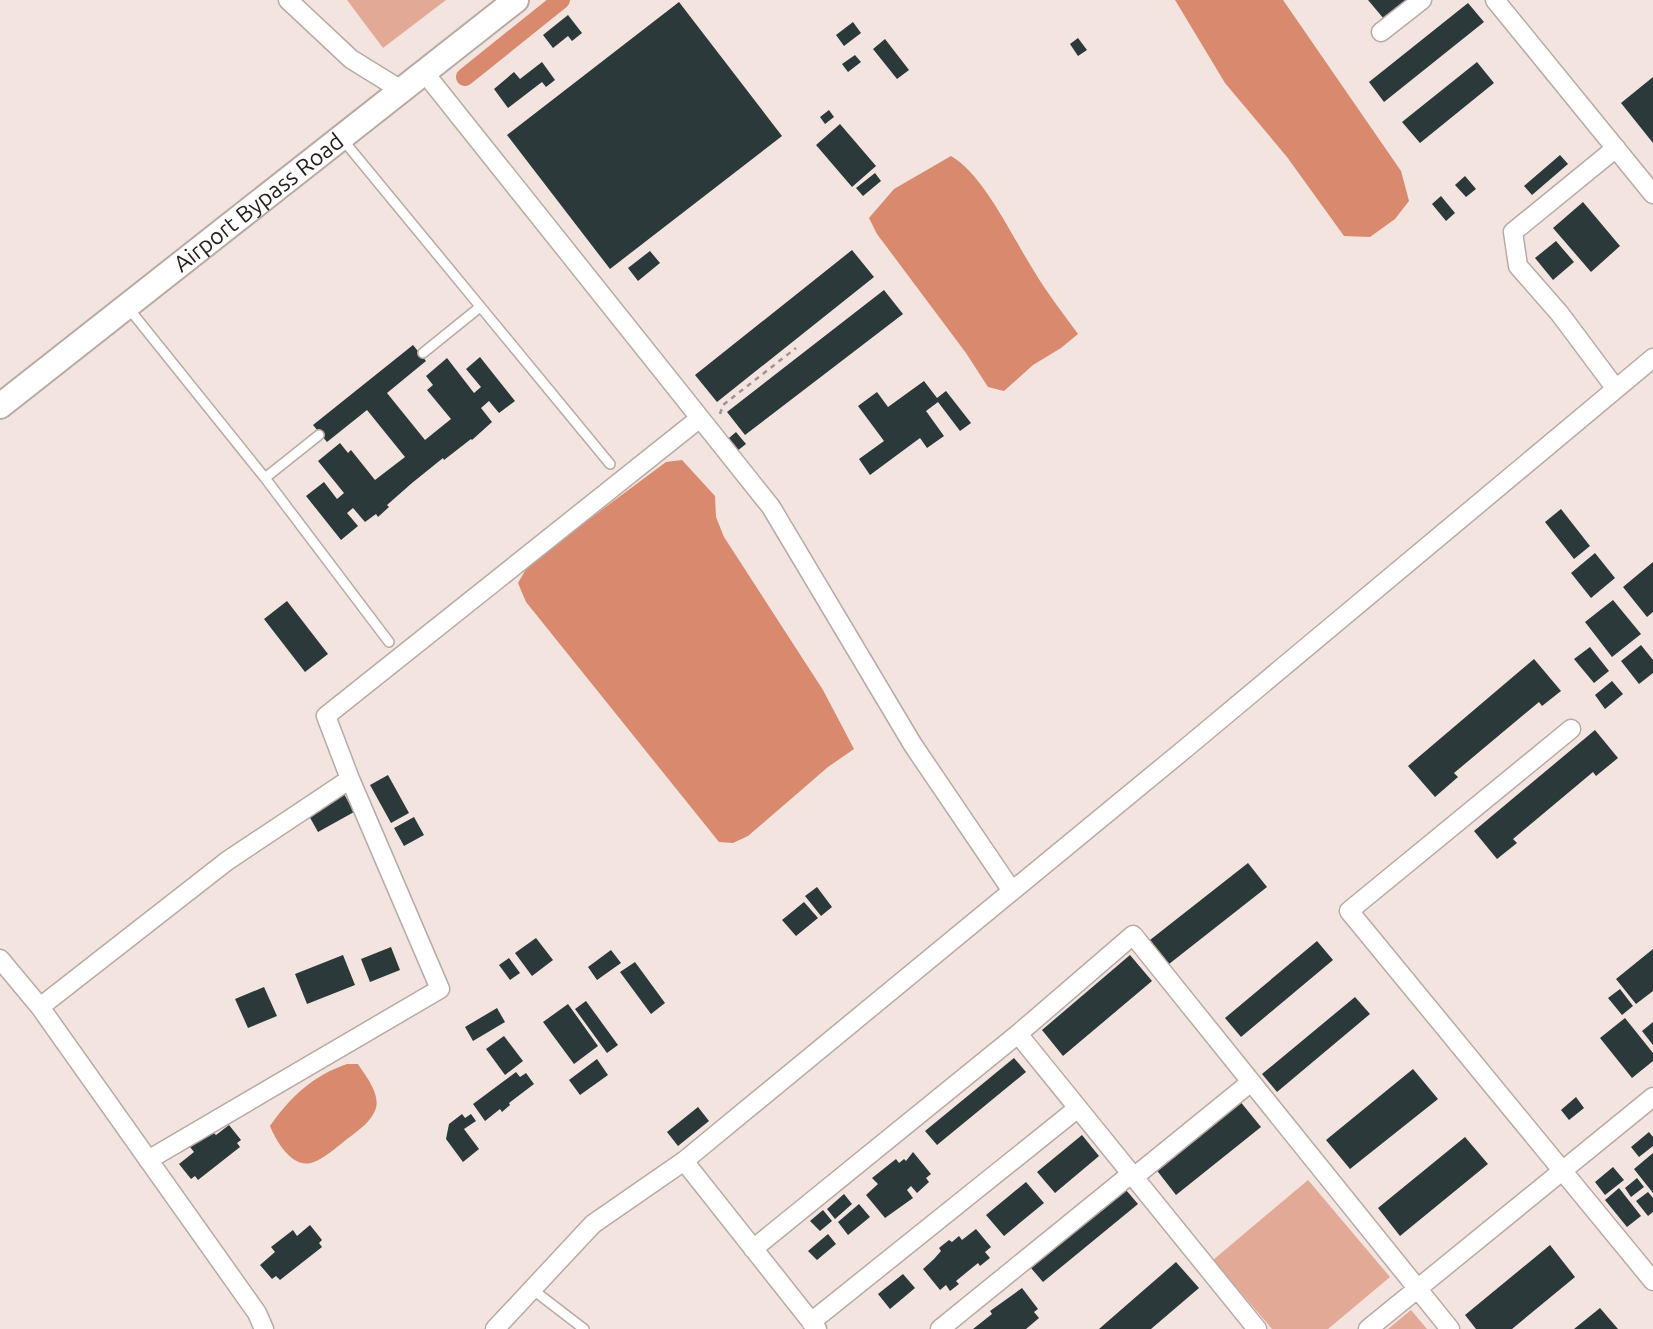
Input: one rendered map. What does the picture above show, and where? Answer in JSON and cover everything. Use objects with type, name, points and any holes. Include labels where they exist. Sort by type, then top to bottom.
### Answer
[{"type":"street","points":[[288,0],[351,59],[401,90]]},
{"type":"street","name":"Airport Bypass Road","points":[[0,406],[516,0]]},
{"type":"street","points":[[1381,32],[1422,0]]},
{"type":"street","points":[[1495,0],[1653,194]]},
{"type":"street","points":[[424,72],[771,507],[913,745],[1012,891]]},
{"type":"street","points":[[1616,148],[1513,232],[1518,266],[1560,314],[1616,389]]},
{"type":"street","points":[[495,1329],[593,1224],[684,1161],[1653,358]]},
{"type":"street","points":[[148,1160],[440,989],[350,779],[326,716],[700,418]]},
{"type":"street","points":[[1571,729],[1349,911],[1653,1281]]},
{"type":"street","points":[[40,1007],[227,861],[350,779]]},
{"type":"street","points":[[753,1249],[1018,1034],[1133,936],[1450,1329]]},
{"type":"street","points":[[0,959],[40,1007],[257,1313],[264,1329]]},
{"type":"street","points":[[1018,1034],[1257,1329]]},
{"type":"street","points":[[940,1329],[1251,1082]]},
{"type":"street","points":[[1368,1329],[1653,1097]]},
{"type":"street","points":[[684,1161],[814,1325],[1078,1108]]},
{"type":"lane","points":[[348,146],[610,464]]},
{"type":"lane","points":[[423,353],[480,307]]},
{"type":"lane","points":[[134,315],[265,478],[389,642]]},
{"type":"lane","points":[[265,478],[319,435]]},
{"type":"lane","points":[[532,1289],[584,1329]]},
{"type":"path","points":[[712,433],[723,405],[796,348]]},
{"type":"shaded area","points":[[347,0],[446,0],[383,48]]},
{"type":"shaded area","points":[[1175,0],[1283,0],[1401,171],[1409,201],[1395,219],[1370,237],[1344,236],[1287,157],[1225,83]]},
{"type":"shaded area","points":[[951,156],[963,165],[986,192],[1039,279],[1078,334],[1033,365],[1004,391],[988,387],[966,353],[877,234],[869,218],[894,189]]},
{"type":"shaded area","points":[[682,460],[715,496],[716,517],[724,537],[823,690],[854,749],[828,767],[748,836],[733,843],[719,842],[526,602],[518,583],[529,564],[666,462]]},
{"type":"shaded area","points":[[347,1064],[358,1064],[371,1084],[377,1102],[374,1113],[360,1129],[325,1156],[311,1163],[297,1161],[281,1146],[270,1126],[304,1088],[324,1074]]},
{"type":"shaded area","points":[[1308,1180],[1390,1277],[1328,1329],[1272,1329],[1213,1260]]},
{"type":"shaded area","points":[[1411,1310],[1427,1329],[1388,1329]]},
{"type":"building","points":[[1368,0],[1418,0],[1389,25]]},
{"type":"building","points":[[679,2],[782,136],[610,269],[507,135]]},
{"type":"building","points":[[1468,3],[1484,22],[1384,102],[1369,82]]},
{"type":"building","points":[[568,15],[582,33],[572,41],[568,36],[553,48],[543,35]]},
{"type":"building","points":[[853,22],[861,33],[844,46],[836,35]]},
{"type":"building","points":[[1078,38],[1087,50],[1078,56],[1070,44]]},
{"type":"building","points":[[885,39],[909,70],[897,79],[873,49]]},
{"type":"building","points":[[855,55],[861,62],[848,72],[842,64]]},
{"type":"building","points":[[542,62],[555,80],[546,87],[542,82],[508,108],[494,89],[514,72],[520,79]]},
{"type":"building","points":[[1477,62],[1494,83],[1420,143],[1402,122]]},
{"type":"building","points":[[1653,77],[1653,143],[1621,103]]},
{"type":"building","points":[[829,110],[834,117],[825,124],[820,117]]},
{"type":"building","points":[[840,124],[876,166],[852,187],[816,145]]},
{"type":"building","points":[[1560,155],[1568,164],[1532,195],[1524,186]]},
{"type":"building","points":[[875,173],[881,181],[863,196],[856,188]]},
{"type":"building","points":[[1465,176],[1476,189],[1466,197],[1455,185]]},
{"type":"building","points":[[1441,196],[1455,213],[1446,221],[1432,204]]},
{"type":"building","points":[[1583,202],[1620,246],[1591,272],[1553,228]]},
{"type":"building","points":[[1556,241],[1574,262],[1553,280],[1535,258]]},
{"type":"building","points":[[852,250],[874,277],[717,402],[695,375]]},
{"type":"building","points":[[650,251],[660,263],[638,281],[628,268]]},
{"type":"building","points":[[884,290],[903,314],[745,435],[727,412]]},
{"type":"building","points":[[413,345],[426,361],[387,393],[425,440],[451,419],[427,390],[433,385],[426,376],[447,358],[474,393],[481,387],[466,369],[480,357],[515,401],[499,413],[489,401],[481,408],[492,422],[472,440],[444,460],[443,458],[412,483],[387,505],[389,507],[378,517],[376,514],[365,522],[353,508],[347,513],[358,526],[341,540],[306,496],[324,482],[337,499],[344,493],[318,461],[340,443],[348,453],[351,450],[375,480],[405,457],[367,410],[327,442],[313,425]]},
{"type":"building","points":[[924,381],[937,398],[946,391],[971,423],[960,431],[938,402],[926,411],[944,436],[927,448],[920,438],[870,475],[859,459],[884,441],[858,406],[877,392],[888,407]]},
{"type":"building","points":[[736,432],[746,444],[732,455],[722,444]]},
{"type":"building","points":[[1561,509],[1590,546],[1574,559],[1545,522]]},
{"type":"building","points":[[1595,553],[1615,578],[1591,598],[1571,573]]},
{"type":"building","points":[[1653,562],[1653,612],[1647,617],[1623,587]]},
{"type":"building","points":[[1613,600],[1641,634],[1612,657],[1585,622]]},
{"type":"building","points":[[287,601],[328,654],[305,672],[264,619]]},
{"type":"building","points":[[1641,645],[1653,660],[1653,673],[1639,684],[1621,661]]},
{"type":"building","points":[[1590,647],[1609,671],[1594,683],[1574,659]]},
{"type":"building","points":[[1534,659],[1561,691],[1542,706],[1539,702],[1454,773],[1458,777],[1435,797],[1408,766]]},
{"type":"building","points":[[1612,681],[1623,694],[1605,709],[1595,695]]},
{"type":"building","points":[[1595,730],[1618,758],[1596,776],[1593,772],[1513,839],[1517,843],[1497,859],[1474,831]]},
{"type":"building","points":[[388,775],[409,813],[391,823],[370,785]]},
{"type":"building","points":[[344,794],[354,812],[318,832],[308,814]]},
{"type":"building","points":[[414,817],[424,835],[404,846],[394,828]]},
{"type":"building","points":[[1248,863],[1267,887],[1169,964],[1150,940]]},
{"type":"building","points":[[817,887],[832,907],[821,916],[805,896]]},
{"type":"building","points":[[804,902],[818,918],[796,936],[782,920]]},
{"type":"building","points":[[536,938],[553,960],[532,976],[515,953]]},
{"type":"building","points":[[1317,941],[1333,960],[1241,1037],[1225,1018]]},
{"type":"building","points":[[391,947],[400,970],[370,982],[361,959]]},
{"type":"building","points":[[1653,949],[1653,991],[1636,1004],[1616,979]]},
{"type":"building","points":[[611,950],[621,963],[597,980],[588,967]]},
{"type":"building","points":[[343,955],[355,985],[307,1004],[295,974]]},
{"type":"building","points":[[1130,955],[1152,981],[1063,1056],[1042,1030]]},
{"type":"building","points":[[509,958],[520,973],[510,980],[499,965]]},
{"type":"building","points":[[635,962],[665,1003],[651,1014],[620,972]]},
{"type":"building","points":[[264,987],[277,1016],[248,1028],[235,999]]},
{"type":"building","points":[[1620,989],[1633,1006],[1622,1015],[1608,998]]},
{"type":"building","points":[[1355,997],[1370,1014],[1277,1092],[1262,1074]]},
{"type":"building","points":[[586,1001],[618,1045],[607,1053],[575,1009]]},
{"type":"building","points":[[568,1004],[598,1046],[574,1064],[543,1022]]},
{"type":"building","points":[[497,1008],[505,1022],[473,1041],[465,1027]]},
{"type":"building","points":[[1625,1018],[1653,1053],[1653,1061],[1632,1078],[1600,1038]]},
{"type":"building","points":[[1653,1022],[1653,1045],[1642,1031]]},
{"type":"building","points":[[504,1036],[523,1061],[505,1075],[486,1049]]},
{"type":"building","points":[[1014,1058],[1026,1072],[937,1145],[925,1131]]},
{"type":"building","points":[[597,1059],[608,1075],[580,1095],[569,1080]]},
{"type":"building","points":[[1413,1069],[1438,1099],[1350,1169],[1326,1140]]},
{"type":"building","points":[[516,1072],[520,1077],[526,1073],[534,1084],[509,1103],[502,1112],[500,1109],[485,1121],[473,1104]]},
{"type":"building","points":[[1576,1097],[1584,1108],[1569,1120],[1561,1110]]},
{"type":"building","points":[[1239,1100],[1261,1127],[1176,1195],[1155,1168]]},
{"type":"building","points":[[698,1107],[709,1121],[678,1146],[667,1132]]},
{"type":"building","points":[[462,1114],[465,1118],[471,1114],[476,1121],[464,1129],[479,1149],[463,1162],[446,1139],[449,1124]]},
{"type":"building","points":[[229,1125],[241,1140],[237,1143],[240,1147],[198,1180],[195,1176],[191,1179],[179,1164],[194,1152],[190,1147],[211,1130],[216,1135]]},
{"type":"building","points":[[1649,1132],[1653,1137],[1653,1146],[1639,1157],[1631,1147]]},
{"type":"building","points":[[1082,1135],[1099,1156],[1055,1193],[1037,1172]]},
{"type":"building","points":[[1465,1137],[1488,1164],[1400,1236],[1378,1208]]},
{"type":"building","points":[[913,1152],[931,1174],[926,1178],[929,1182],[917,1193],[911,1186],[907,1190],[913,1198],[885,1218],[866,1195],[878,1184],[872,1178],[896,1159],[899,1163],[904,1159],[906,1161]]},
{"type":"building","points":[[1653,1153],[1653,1193],[1634,1169]]},
{"type":"building","points":[[1613,1167],[1624,1180],[1605,1195],[1595,1182]]},
{"type":"building","points":[[1637,1178],[1644,1187],[1631,1197],[1625,1188]]},
{"type":"building","points":[[1026,1182],[1044,1203],[1004,1236],[986,1215]]},
{"type":"building","points":[[1619,1188],[1641,1216],[1627,1227],[1605,1200]]},
{"type":"building","points":[[1126,1190],[1138,1204],[1043,1282],[1031,1268]]},
{"type":"building","points":[[1648,1192],[1653,1198],[1653,1212],[1648,1216],[1636,1201]]},
{"type":"building","points":[[844,1194],[852,1204],[835,1219],[827,1209]]},
{"type":"building","points":[[859,1204],[870,1217],[848,1235],[838,1222]]},
{"type":"building","points":[[823,1210],[832,1221],[820,1231],[810,1221]]},
{"type":"building","points":[[310,1225],[322,1240],[319,1243],[322,1247],[280,1280],[276,1276],[272,1279],[260,1265],[275,1252],[271,1247],[293,1230],[297,1236]]},
{"type":"building","points":[[976,1229],[991,1247],[985,1252],[990,1258],[980,1266],[978,1263],[956,1281],[959,1284],[950,1291],[946,1285],[940,1290],[923,1269],[941,1251],[939,1248],[949,1240],[952,1242],[959,1236],[962,1240]]},
{"type":"building","points":[[828,1234],[836,1244],[817,1260],[808,1251]]},
{"type":"building","points":[[1550,1245],[1575,1277],[1512,1329],[1476,1329],[1465,1315]]},
{"type":"building","points":[[1176,1262],[1199,1288],[1151,1329],[1099,1329]]},
{"type":"building","points":[[903,1274],[915,1288],[890,1309],[878,1294]]},
{"type":"building","points":[[1022,1288],[1038,1309],[1034,1312],[1039,1318],[1026,1329],[973,1329],[992,1314],[990,1311]]},
{"type":"building","points":[[1600,1308],[1618,1329],[1574,1329]]},
{"type":"waterway","points":[[465,77],[561,0]]}]
